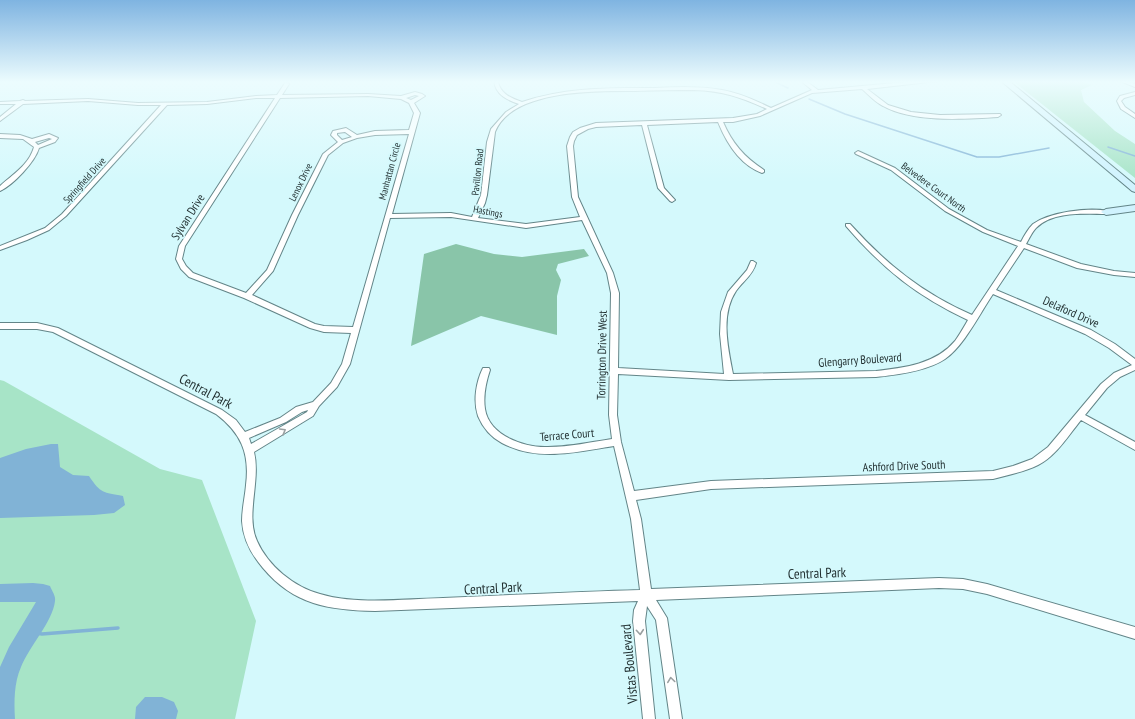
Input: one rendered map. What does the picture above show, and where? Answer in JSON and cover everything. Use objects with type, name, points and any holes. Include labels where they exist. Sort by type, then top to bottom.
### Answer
[{"type":"main road","points":[[1045,115],[1135,189]]},
{"type":"main road","name":"Glengarry Boulevard","points":[[1106,212],[1135,208]]},
{"type":"main road","name":"Glengarry Boulevard","points":[[1106,212],[1135,215]]},
{"type":"street","name":"Springfield Drive","points":[[0,248],[47,229],[64,215],[155,115]]},
{"type":"street","name":"Sylvan Drive","points":[[266,115],[182,246],[179,259],[180,263],[191,275],[247,296],[318,328],[356,330]]},
{"type":"street","name":"Manhattan Circle","points":[[249,450],[310,414],[316,404],[334,385],[346,364],[417,115]]},
{"type":"street","name":"Pavillon Road","points":[[474,219],[481,207],[484,197],[490,141],[493,130],[506,115]]},
{"type":"street","points":[[672,200],[662,188],[644,123],[720,121],[746,118],[755,115]]},
{"type":"street","points":[[915,115],[931,116],[998,115]]},
{"type":"street","points":[[720,121],[726,137],[735,150],[747,162],[762,171]]},
{"type":"street","name":"Torrington Drive West","points":[[644,123],[601,124],[583,128],[572,136],[570,146],[575,197],[613,283],[615,302],[613,415],[617,442],[632,496],[646,594]]},
{"type":"street","points":[[341,142],[334,135],[335,132],[346,130],[356,137]]},
{"type":"street","name":"Lenox Drive","points":[[247,296],[270,271],[326,154],[341,142],[356,137],[375,133],[411,132]]},
{"type":"street","points":[[0,136],[22,137],[31,141],[37,147]]},
{"type":"street","points":[[31,141],[50,136],[55,138],[53,141],[37,147]]},
{"type":"street","points":[[0,189],[29,162],[36,153],[37,147]]},
{"type":"street","name":"Belvedere Court North","points":[[858,153],[898,172],[937,204],[985,232],[1079,266],[1114,273],[1135,275]]},
{"type":"street","name":"Glengarry Boulevard","points":[[613,371],[729,377],[876,374],[913,368],[935,361],[950,351],[957,343],[1034,227],[1047,218],[1065,214],[1106,212]]},
{"type":"street","name":"Hastings","points":[[388,216],[440,215],[526,226],[584,218]]},
{"type":"street","points":[[848,225],[886,266],[909,285],[936,302],[973,319]]},
{"type":"street","points":[[729,377],[723,334],[724,314],[732,292],[752,268],[753,263]]},
{"type":"street","name":"Delaford Drive","points":[[992,291],[1088,332],[1112,346],[1135,363]]},
{"type":"street","name":"Central Park","points":[[0,326],[37,326],[55,330],[220,412],[230,419],[239,428],[249,450],[252,468],[247,507],[248,529],[257,553],[270,571],[292,588],[320,602],[355,606],[394,606],[646,594],[939,583],[963,584],[987,589],[1135,633]]},
{"type":"street","name":"Ashford Drive South","points":[[632,496],[711,485],[952,477],[1004,473],[1024,467],[1041,458],[1060,441],[1110,380],[1124,371],[1135,367]]},
{"type":"street","name":"Terrace Court","points":[[486,370],[480,397],[482,414],[490,428],[504,440],[525,448],[549,451],[617,442]]},
{"type":"street","name":"Manhattan Circle","points":[[243,437],[284,420],[299,409],[316,404]]},
{"type":"street","points":[[1080,416],[1135,446]]},
{"type":"street","points":[[646,594],[661,618],[676,719]]},
{"type":"street","name":"Vistas Boulevard","points":[[646,594],[640,610],[639,620],[648,719]]},
{"type":"green space","points":[[1055,115],[1097,115],[1115,131],[1135,144],[1135,178]]},
{"type":"green space","points":[[456,244],[494,254],[522,257],[584,249],[589,256],[558,264],[556,270],[561,280],[557,296],[557,335],[481,316],[411,346],[424,254]]},
{"type":"green space","points":[[0,380],[160,469],[202,480],[256,621],[235,719],[0,719]]},
{"type":"water","points":[[58,444],[60,467],[73,475],[89,476],[103,491],[123,496],[125,505],[114,513],[0,518],[0,458],[26,449]]},
{"type":"water","points":[[145,697],[162,697],[174,702],[178,711],[176,719],[135,719],[136,707]]},
{"type":"waterway","points":[[847,115],[977,157],[999,157],[1049,148]]},
{"type":"waterway","points":[[1108,147],[1135,156]]},
{"type":"waterway","points":[[0,593],[43,593],[46,599],[42,612],[11,664],[5,683],[4,719]]},
{"type":"waterway","points":[[29,632],[42,634],[118,628]]}]
